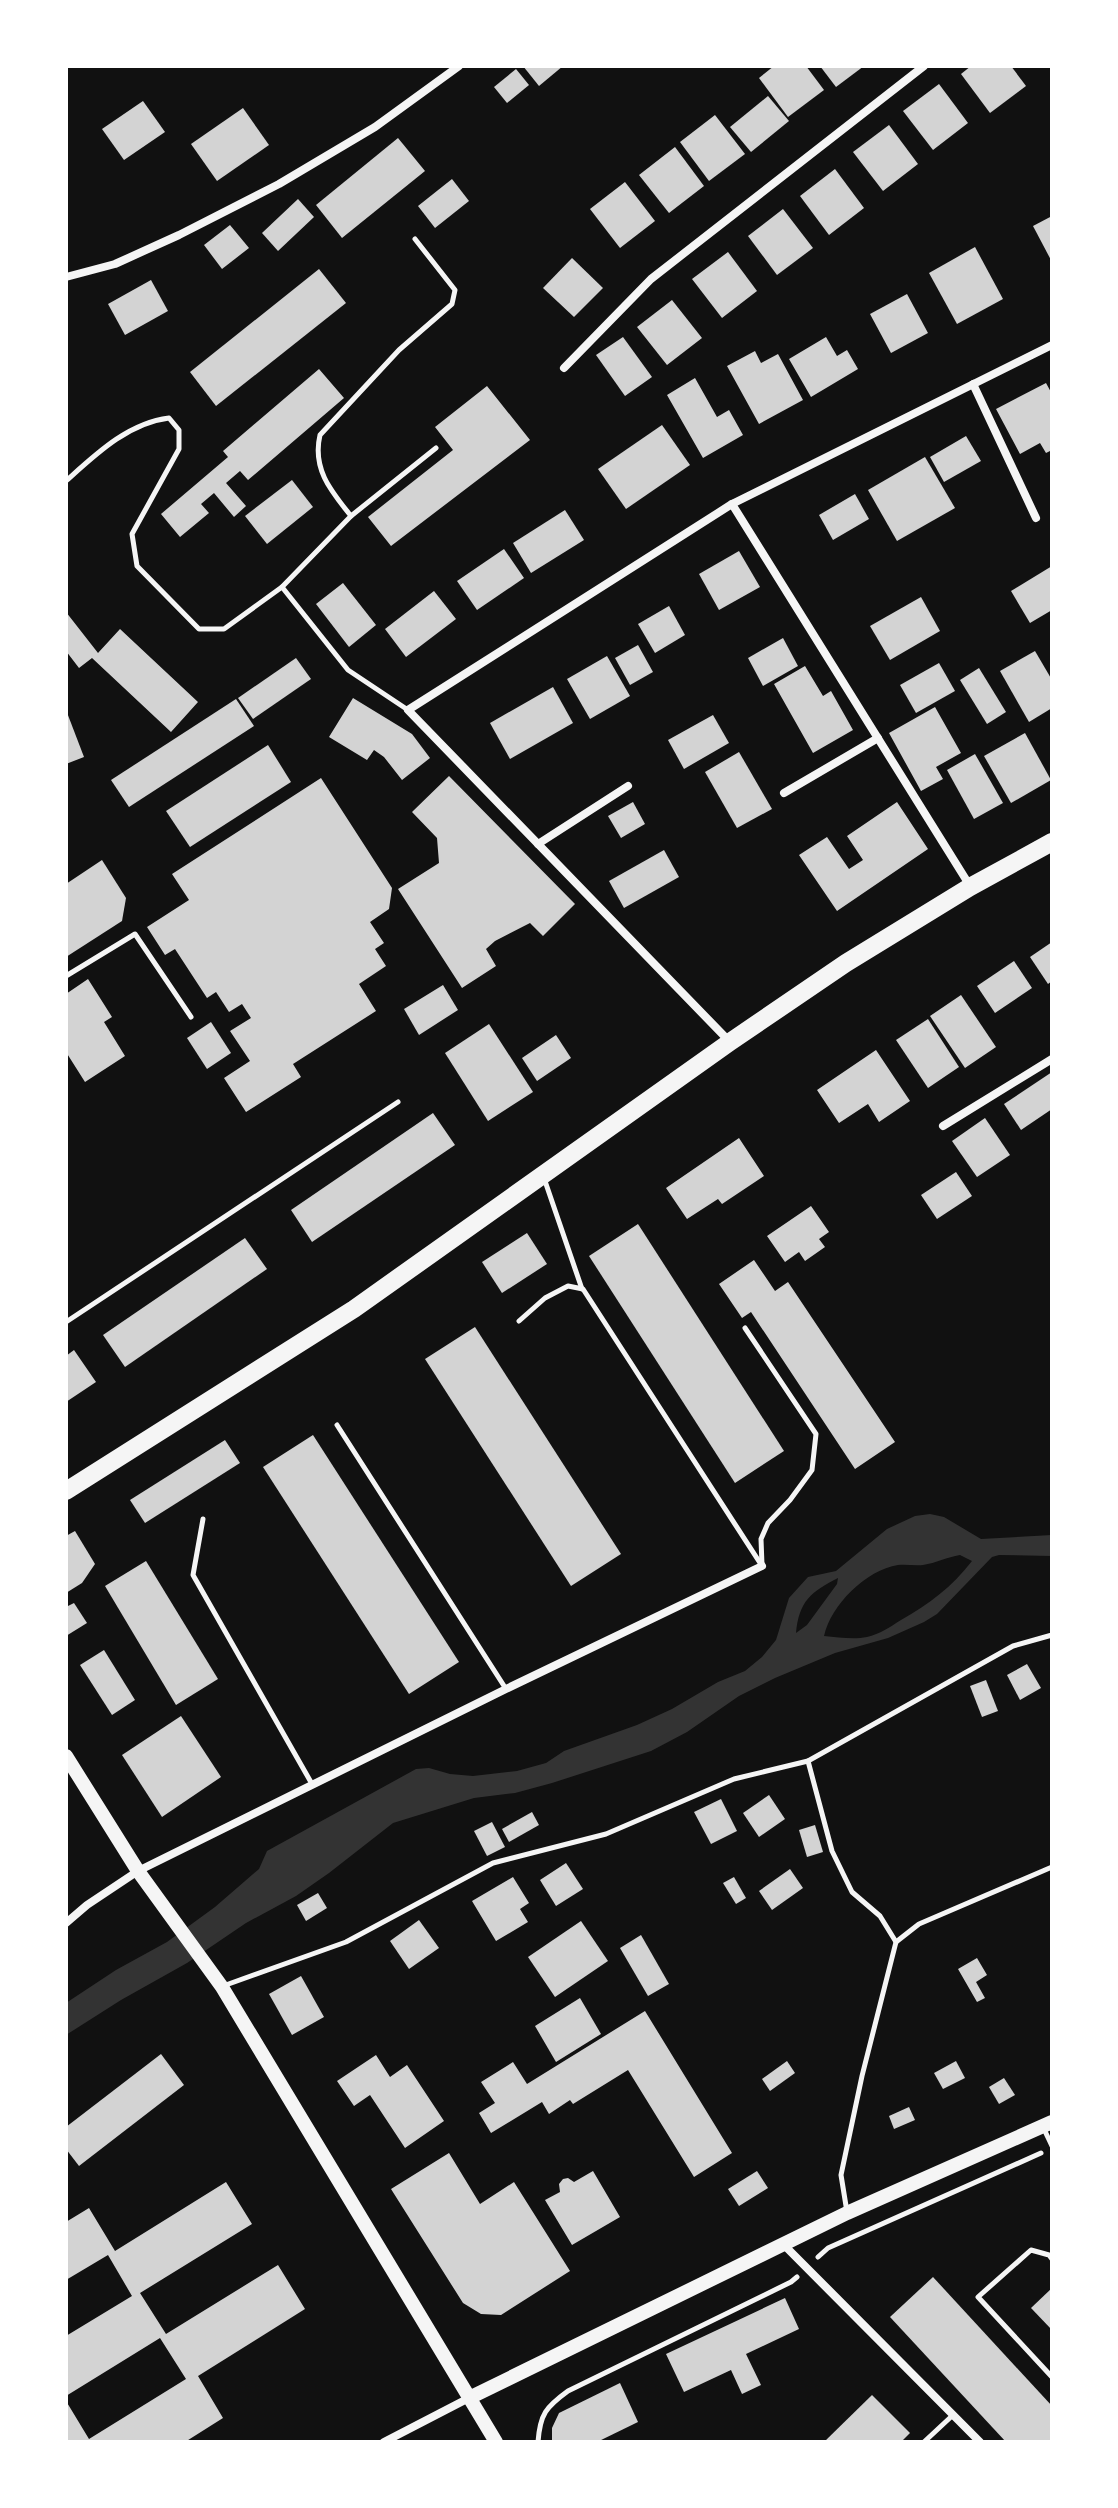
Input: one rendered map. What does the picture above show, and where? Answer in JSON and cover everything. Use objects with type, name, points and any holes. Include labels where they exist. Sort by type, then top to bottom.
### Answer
[{"type":"highway","points":[[66,1491],[354,1309],[846,963],[970,887],[1052,842]]},
{"type":"main road","points":[[66,1756],[138,1871],[222,1987],[496,2442]]},
{"type":"main road","points":[[469,2398],[847,2213],[1047,2125]]},
{"type":"street","points":[[66,277],[115,264],[279,184],[375,127],[459,66]]},
{"type":"street","points":[[564,368],[651,279],[924,66]]},
{"type":"street","points":[[730,1042],[408,710],[732,504],[1052,345]]},
{"type":"street","points":[[973,384],[1036,518]]},
{"type":"street","points":[[732,504],[970,887]]},
{"type":"street","points":[[784,793],[878,738]]},
{"type":"street","points":[[538,844],[628,786]]},
{"type":"street","points":[[943,1126],[1052,1059]]},
{"type":"street","points":[[66,1923],[138,1871],[762,1566]]},
{"type":"street","points":[[784,2245],[980,2442]]},
{"type":"street","points":[[384,2442],[469,2398]]},
{"type":"lane","points":[[351,516],[326,485],[316,452],[320,435],[399,350],[452,304],[455,290],[415,239]]},
{"type":"lane","points":[[66,481],[103,447],[151,420],[169,418],[179,430],[179,449],[132,534],[137,566],[199,629],[224,629],[282,587],[351,516],[436,448]]},
{"type":"lane","points":[[282,587],[348,670],[408,710]]},
{"type":"lane","points":[[66,976],[135,934],[191,1017]]},
{"type":"lane","points":[[66,1322],[398,1102]]},
{"type":"lane","points":[[543,1176],[583,1289],[762,1566]]},
{"type":"lane","points":[[519,1321],[545,1298],[568,1286],[583,1289]]},
{"type":"lane","points":[[745,1328],[816,1434],[812,1470],[768,1523],[761,1539],[762,1566]]},
{"type":"lane","points":[[337,1425],[506,1689]]},
{"type":"lane","points":[[203,1519],[193,1575],[313,1785]]},
{"type":"lane","points":[[222,1987],[346,1942],[493,1863],[606,1834],[734,1779],[808,1761],[1013,1646],[1052,1635]]},
{"type":"lane","points":[[808,1761],[832,1851],[852,1892],[880,1916],[896,1942]]},
{"type":"lane","points":[[847,2213],[841,2175],[896,1942],[919,1924],[1052,1867]]},
{"type":"lane","points":[[1047,2125],[1052,2147]]},
{"type":"lane","points":[[1052,2259],[1049,2255],[1031,2250],[978,2297],[1052,2377]]},
{"type":"lane","points":[[924,2442],[953,2414]]},
{"type":"path","points":[[538,2442],[539,2424],[548,2406],[568,2391],[791,2282],[828,2248],[1052,2147]]},
{"type":"shaded area","points":[[930,1514],[944,1517],[981,1539],[1052,1535],[1052,1556],[992,1557],[937,1614],[924,1622],[775,1678],[739,1696],[687,1732],[651,1751],[552,1783],[515,1793],[474,1798],[393,1823],[296,1896],[246,1923],[187,1963],[66,2035],[66,2003],[167,1942],[215,1907],[259,1869],[267,1851],[416,1769],[429,1768],[473,1776],[517,1771],[546,1763],[564,1751],[672,1709],[718,1682],[745,1671],[762,1657],[776,1640],[789,1598],[808,1577],[836,1571],[887,1529],[915,1516]],"holes":[[[960,1555],[972,1561],[956,1579],[930,1601],[889,1628],[862,1638],[824,1636],[842,1601],[862,1581],[886,1568],[923,1565]],[[838,1578],[837,1584],[807,1625],[796,1633],[803,1605],[820,1588]]]},
{"type":"building","points":[[523,66],[563,66],[539,86]]},
{"type":"building","points":[[774,66],[806,66],[824,90],[788,117],[759,78]]},
{"type":"building","points":[[820,66],[864,66],[836,87]]},
{"type":"building","points":[[971,66],[1011,66],[1026,86],[990,113],[961,74]]},
{"type":"building","points":[[516,69],[529,85],[507,103],[494,87]]},
{"type":"building","points":[[939,84],[968,123],[933,150],[903,111]]},
{"type":"building","points":[[768,96],[789,121],[751,152],[730,127]]},
{"type":"building","points":[[143,101],[165,132],[124,160],[102,129]]},
{"type":"building","points":[[243,108],[269,145],[217,181],[191,144]]},
{"type":"building","points":[[715,115],[745,154],[709,181],[680,142]]},
{"type":"building","points":[[889,125],[918,164],[883,191],[853,152]]},
{"type":"building","points":[[398,138],[425,171],[342,238],[316,205]]},
{"type":"building","points":[[675,147],[704,186],[669,213],[639,175]]},
{"type":"building","points":[[835,169],[864,208],[829,235],[800,196]]},
{"type":"building","points":[[452,179],[469,201],[435,228],[418,206]]},
{"type":"building","points":[[625,182],[655,221],[620,248],[590,209]]},
{"type":"building","points":[[298,199],[314,217],[278,251],[262,233]]},
{"type":"building","points":[[783,209],[813,248],[777,275],[748,236]]},
{"type":"building","points":[[1052,216],[1052,262],[1033,226]]},
{"type":"building","points":[[230,225],[249,248],[222,269],[204,245]]},
{"type":"building","points":[[975,247],[1003,299],[957,324],[929,273]]},
{"type":"building","points":[[728,252],[757,291],[722,318],[692,279]]},
{"type":"building","points":[[572,258],[603,288],[574,317],[543,288]]},
{"type":"building","points":[[319,269],[346,303],[216,406],[190,372]]},
{"type":"building","points":[[151,280],[168,311],[125,335],[108,304]]},
{"type":"building","points":[[907,294],[928,333],[891,353],[870,314]]},
{"type":"building","points":[[672,300],[702,338],[667,365],[637,327]]},
{"type":"building","points":[[623,337],[652,377],[625,396],[596,355]]},
{"type":"building","points":[[826,337],[837,356],[847,350],[858,369],[811,397],[789,359]]},
{"type":"building","points":[[755,351],[761,363],[778,354],[803,400],[759,424],[727,366]]},
{"type":"building","points":[[319,369],[344,398],[248,480],[240,471],[226,483],[246,506],[234,517],[214,493],[201,504],[209,513],[180,537],[161,514],[228,457],[223,451]]},
{"type":"building","points":[[695,378],[717,417],[729,410],[743,435],[703,458],[667,395]]},
{"type":"building","points":[[1046,383],[1052,394],[1052,450],[1046,453],[1040,443],[1020,454],[996,409]]},
{"type":"building","points":[[487,386],[530,440],[391,546],[368,517],[453,450],[435,427]]},
{"type":"building","points":[[662,425],[690,465],[626,509],[598,469]]},
{"type":"building","points":[[966,436],[981,461],[944,482],[930,457]]},
{"type":"building","points":[[925,457],[955,508],[897,541],[868,490]]},
{"type":"building","points":[[292,480],[313,507],[267,544],[245,516]]},
{"type":"building","points":[[855,494],[869,519],[833,540],[819,515]]},
{"type":"building","points":[[565,510],[584,540],[531,573],[513,543]]},
{"type":"building","points":[[504,549],[524,578],[477,610],[457,581]]},
{"type":"building","points":[[739,551],[760,587],[719,610],[699,574]]},
{"type":"building","points":[[1052,566],[1052,610],[1030,623],[1011,591]]},
{"type":"building","points":[[343,583],[376,625],[349,647],[316,604]]},
{"type":"building","points":[[434,591],[456,619],[406,657],[385,629]]},
{"type":"building","points":[[921,597],[940,631],[890,660],[870,626]]},
{"type":"building","points":[[669,606],[685,635],[655,653],[638,624]]},
{"type":"building","points":[[66,612],[98,653],[120,629],[198,702],[171,732],[92,658],[79,668],[66,651]]},
{"type":"building","points":[[783,638],[798,666],[763,686],[748,658]]},
{"type":"building","points":[[638,645],[653,672],[630,685],[615,658]]},
{"type":"building","points":[[1035,651],[1052,680],[1052,708],[1029,722],[1000,671]]},
{"type":"building","points":[[607,656],[630,696],[590,719],[567,679]]},
{"type":"building","points":[[296,658],[311,679],[253,719],[238,698]]},
{"type":"building","points":[[939,663],[955,691],[916,713],[900,685]]},
{"type":"building","points":[[805,666],[823,696],[831,691],[853,730],[813,753],[774,684]]},
{"type":"building","points":[[979,668],[1006,712],[987,724],[960,680]]},
{"type":"building","points":[[553,687],[573,723],[510,759],[490,723]]},
{"type":"building","points":[[353,698],[412,734],[430,758],[402,780],[384,757],[374,750],[367,760],[329,737]]},
{"type":"building","points":[[236,699],[254,726],[129,807],[111,780]]},
{"type":"building","points":[[935,707],[961,753],[936,767],[943,779],[921,791],[889,733]]},
{"type":"building","points":[[66,710],[84,757],[66,764]]},
{"type":"building","points":[[713,715],[729,743],[684,769],[668,740]]},
{"type":"building","points":[[1025,733],[1051,780],[1011,803],[984,756]]},
{"type":"building","points":[[268,745],[291,782],[190,847],[166,811]]},
{"type":"building","points":[[739,752],[772,809],[737,828],[705,772]]},
{"type":"building","points":[[975,754],[1003,803],[974,819],[947,770]]},
{"type":"building","points":[[449,776],[575,904],[543,936],[530,923],[495,941],[486,949],[496,966],[462,988],[398,889],[439,863],[437,838],[412,812]]},
{"type":"building","points":[[321,778],[392,888],[389,909],[370,922],[384,943],[375,949],[386,966],[359,984],[376,1011],[293,1064],[301,1077],[246,1112],[224,1078],[250,1061],[230,1031],[251,1018],[242,1004],[229,1012],[216,992],[207,998],[175,949],[165,955],[147,927],[189,900],[172,874]]},
{"type":"building","points":[[633,802],[645,824],[621,838],[608,816]]},
{"type":"building","points":[[897,802],[928,849],[837,911],[799,855],[827,837],[849,869],[863,860],[847,836]]},
{"type":"building","points":[[664,850],[679,877],[624,908],[609,881]]},
{"type":"building","points":[[102,860],[126,898],[122,921],[66,957],[66,884]]},
{"type":"building","points":[[1052,942],[1052,981],[1048,984],[1030,957]]},
{"type":"building","points":[[1014,961],[1032,988],[995,1013],[977,986]]},
{"type":"building","points":[[88,979],[112,1017],[104,1022],[125,1056],[85,1082],[66,1052],[66,994]]},
{"type":"building","points":[[443,985],[458,1010],[419,1035],[404,1009]]},
{"type":"building","points":[[961,995],[996,1047],[965,1068],[930,1016]]},
{"type":"building","points":[[928,1019],[959,1067],[928,1088],[896,1040]]},
{"type":"building","points":[[211,1022],[231,1053],[207,1069],[187,1038]]},
{"type":"building","points":[[489,1024],[533,1092],[488,1121],[445,1053]]},
{"type":"building","points":[[556,1035],[571,1058],[537,1081],[522,1058]]},
{"type":"building","points":[[876,1050],[910,1101],[879,1122],[868,1104],[839,1123],[817,1090]]},
{"type":"building","points":[[1052,1072],[1052,1109],[1021,1130],[1004,1104]]},
{"type":"building","points":[[433,1113],[455,1145],[312,1242],[291,1210]]},
{"type":"building","points":[[985,1118],[1010,1155],[977,1177],[952,1141]]},
{"type":"building","points":[[739,1138],[764,1176],[722,1204],[718,1199],[687,1219],[666,1188]]},
{"type":"building","points":[[956,1172],[972,1196],[937,1219],[921,1195]]},
{"type":"building","points":[[811,1206],[829,1232],[819,1239],[825,1247],[805,1261],[799,1252],[785,1262],[767,1236]]},
{"type":"building","points":[[638,1224],[784,1451],[735,1483],[589,1256]]},
{"type":"building","points":[[527,1233],[547,1264],[502,1293],[482,1262]]},
{"type":"building","points":[[245,1238],[267,1269],[125,1367],[103,1335]]},
{"type":"building","points":[[754,1260],[775,1291],[788,1282],[895,1442],[855,1469],[751,1312],[742,1318],[719,1284]]},
{"type":"building","points":[[475,1327],[621,1554],[571,1586],[425,1359]]},
{"type":"building","points":[[74,1350],[96,1382],[66,1402],[66,1356]]},
{"type":"building","points":[[313,1435],[459,1662],[409,1694],[263,1467]]},
{"type":"building","points":[[225,1440],[240,1463],[145,1523],[130,1500]]},
{"type":"building","points":[[75,1531],[95,1564],[82,1583],[66,1593],[66,1536]]},
{"type":"building","points":[[146,1561],[218,1679],[176,1705],[105,1586]]},
{"type":"building","points":[[74,1603],[87,1623],[66,1636],[66,1607]]},
{"type":"building","points":[[104,1650],[135,1700],[112,1715],[80,1665]]},
{"type":"building","points":[[1027,1664],[1041,1688],[1020,1700],[1007,1675]]},
{"type":"building","points":[[986,1680],[998,1711],[982,1717],[970,1686]]},
{"type":"building","points":[[181,1716],[221,1777],[162,1817],[122,1755]]},
{"type":"building","points":[[769,1795],[785,1819],[759,1837],[743,1813]]},
{"type":"building","points":[[721,1799],[737,1831],[711,1844],[694,1812]]},
{"type":"building","points":[[532,1812],[539,1825],[509,1842],[502,1829]]},
{"type":"building","points":[[492,1822],[505,1847],[487,1856],[474,1831]]},
{"type":"building","points":[[815,1825],[823,1852],[807,1857],[799,1830]]},
{"type":"building","points":[[566,1863],[583,1889],[556,1906],[540,1880]]},
{"type":"building","points":[[790,1869],[803,1888],[772,1910],[759,1891]]},
{"type":"building","points":[[513,1877],[529,1903],[520,1909],[528,1922],[496,1941],[472,1901]]},
{"type":"building","points":[[734,1877],[746,1898],[736,1904],[723,1883]]},
{"type":"building","points":[[318,1893],[327,1908],[306,1921],[297,1905]]},
{"type":"building","points":[[419,1920],[439,1948],[409,1969],[390,1941]]},
{"type":"building","points":[[581,1921],[608,1961],[555,1997],[528,1957]]},
{"type":"building","points":[[641,1935],[669,1984],[648,1996],[620,1948]]},
{"type":"building","points":[[977,1958],[987,1975],[976,1982],[985,1998],[977,2002],[958,1969]]},
{"type":"building","points":[[301,1976],[324,2017],[292,2035],[269,1994]]},
{"type":"building","points":[[580,1998],[601,2034],[556,2062],[535,2026]]},
{"type":"building","points":[[645,2011],[732,2153],[694,2177],[628,2070],[573,2104],[570,2100],[549,2114],[542,2102],[491,2133],[479,2113],[495,2103],[481,2082],[513,2062],[527,2084]]},
{"type":"building","points":[[161,2054],[184,2085],[79,2166],[66,2149],[66,2127]]},
{"type":"building","points":[[376,2055],[390,2077],[407,2065],[444,2121],[405,2148],[370,2095],[354,2106],[337,2081]]},
{"type":"building","points":[[787,2061],[795,2073],[770,2091],[762,2079]]},
{"type":"building","points":[[956,2061],[965,2078],[943,2089],[934,2073]]},
{"type":"building","points":[[1004,2078],[1015,2095],[999,2104],[989,2087]]},
{"type":"building","points":[[909,2107],[915,2120],[894,2129],[889,2116]]},
{"type":"building","points":[[449,2153],[480,2204],[514,2182],[570,2271],[501,2315],[481,2314],[463,2303],[391,2189]]},
{"type":"building","points":[[593,2171],[620,2217],[572,2245],[545,2200],[560,2192],[559,2184],[563,2179],[574,2182]]},
{"type":"building","points":[[757,2171],[768,2188],[739,2206],[728,2189]]},
{"type":"building","points":[[226,2182],[252,2224],[140,2293],[166,2334],[278,2265],[305,2309],[198,2376],[223,2418],[185,2442],[66,2442],[66,2401],[89,2439],[186,2379],[160,2338],[66,2396],[66,2336],[132,2296],[108,2255],[66,2280],[66,2222],[89,2208],[115,2251]]},
{"type":"building","points":[[933,2277],[1052,2406],[1052,2442],[1006,2442],[890,2317]]},
{"type":"building","points":[[1052,2288],[1052,2330],[1031,2308]]},
{"type":"building","points":[[785,2298],[799,2329],[746,2354],[761,2385],[742,2394],[731,2370],[684,2392],[666,2354]]},
{"type":"building","points":[[620,2383],[638,2422],[597,2442],[552,2442],[552,2428],[559,2413]]},
{"type":"building","points":[[872,2395],[910,2433],[901,2442],[824,2442]]}]
